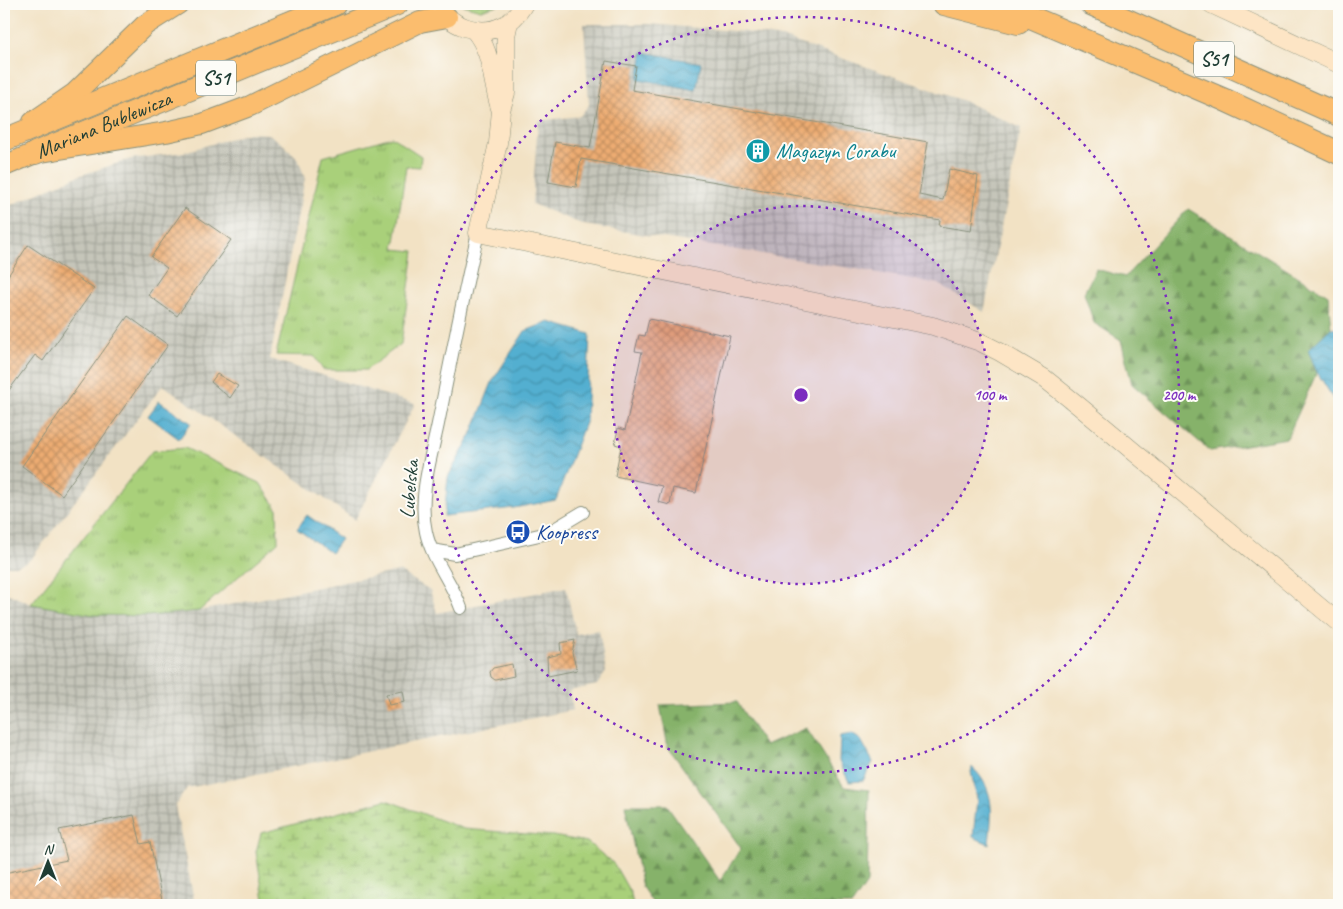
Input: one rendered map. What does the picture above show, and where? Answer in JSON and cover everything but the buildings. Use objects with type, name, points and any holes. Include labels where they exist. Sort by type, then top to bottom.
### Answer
[{"type":"highway","name":"Mariana Bublewicza","points":[[4,140],[335,4]]},
{"type":"highway","name":"Mariana Bublewicza","points":[[35,153],[397,4]]},
{"type":"highway","points":[[944,4],[1105,48]]},
{"type":"highway","name":"S51","points":[[1000,4],[1105,48],[1339,153]]},
{"type":"highway","name":"S51","points":[[1091,4],[1339,115]]},
{"type":"main road","points":[[4,140],[75,93],[145,25],[178,4]]},
{"type":"main road","points":[[35,153],[166,132],[202,124],[250,106],[442,10]]},
{"type":"main road","name":"Mariana Bublewicza","points":[[4,166],[35,153]]},
{"type":"street","points":[[442,10],[454,22],[474,30],[495,29],[509,22],[524,4]]},
{"type":"street","points":[[1211,4],[1339,64]]},
{"type":"street","points":[[509,22],[506,36],[506,93],[501,110],[498,142],[478,233],[906,319],[980,342],[1044,378],[1339,623]]},
{"type":"street","points":[[474,30],[483,40],[486,48],[495,94],[501,110]]},
{"type":"street","name":"Lubelska","points":[[461,608],[454,589],[432,550],[423,515],[424,493],[478,233]]},
{"type":"street","points":[[432,550],[455,554],[548,533],[583,512]]},
{"type":"shaded area","points":[[584,24],[648,24],[746,32],[787,39],[964,101],[1021,128],[984,312],[939,284],[584,225],[532,204],[538,121],[580,116],[589,105]]},
{"type":"shaded area","points":[[249,133],[269,134],[284,145],[298,159],[305,178],[270,359],[415,404],[355,520],[163,385],[32,558],[25,563],[15,566],[4,566],[4,208],[78,176],[131,159],[184,152]]},
{"type":"shaded area","points":[[399,571],[430,590],[437,613],[566,587],[576,634],[599,630],[606,672],[597,685],[569,691],[573,710],[187,788],[175,806],[195,905],[4,905],[4,592],[31,604],[94,615],[148,616],[199,611]]},
{"type":"green space","points":[[459,4],[500,4],[481,10]]},
{"type":"green space","points":[[392,137],[421,156],[420,167],[406,166],[394,249],[414,251],[401,344],[366,370],[323,370],[314,356],[276,355],[323,157]]},
{"type":"green space","points":[[1188,209],[1328,295],[1331,328],[1308,350],[1317,372],[1287,438],[1210,451],[1132,384],[1121,340],[1094,323],[1084,293],[1096,269],[1125,277]]},
{"type":"green space","points":[[185,448],[260,483],[277,508],[278,542],[199,611],[148,616],[94,615],[31,604],[152,451]]},
{"type":"green space","points":[[737,702],[765,746],[806,728],[844,787],[869,790],[867,883],[852,905],[654,905],[642,887],[625,805],[667,805],[720,881],[741,848],[668,747],[660,705]]},
{"type":"green space","points":[[386,800],[464,829],[553,836],[587,842],[614,864],[631,894],[633,905],[265,905],[256,852],[261,833]]},
{"type":"water","points":[[643,52],[701,63],[696,90],[638,79]]},
{"type":"water","points":[[549,322],[590,334],[586,420],[556,500],[514,508],[444,516],[448,477],[471,435],[493,380],[525,331]]},
{"type":"water","points":[[1331,328],[1339,328],[1339,401],[1336,403],[1317,372],[1308,350]]},
{"type":"water","points":[[159,401],[191,423],[179,439],[148,416]]},
{"type":"water","points":[[307,515],[341,539],[331,553],[297,529]]},
{"type":"water","points":[[852,734],[861,740],[873,762],[863,781],[849,782],[839,761],[840,736]]},
{"type":"water","points":[[972,767],[985,784],[991,802],[989,844],[973,837],[977,799],[971,772]]},
{"type":"place","name":"Magazyn Corabu","points":[[758,151]]},
{"type":"place","name":"Koopress","points":[[518,532]]}]
